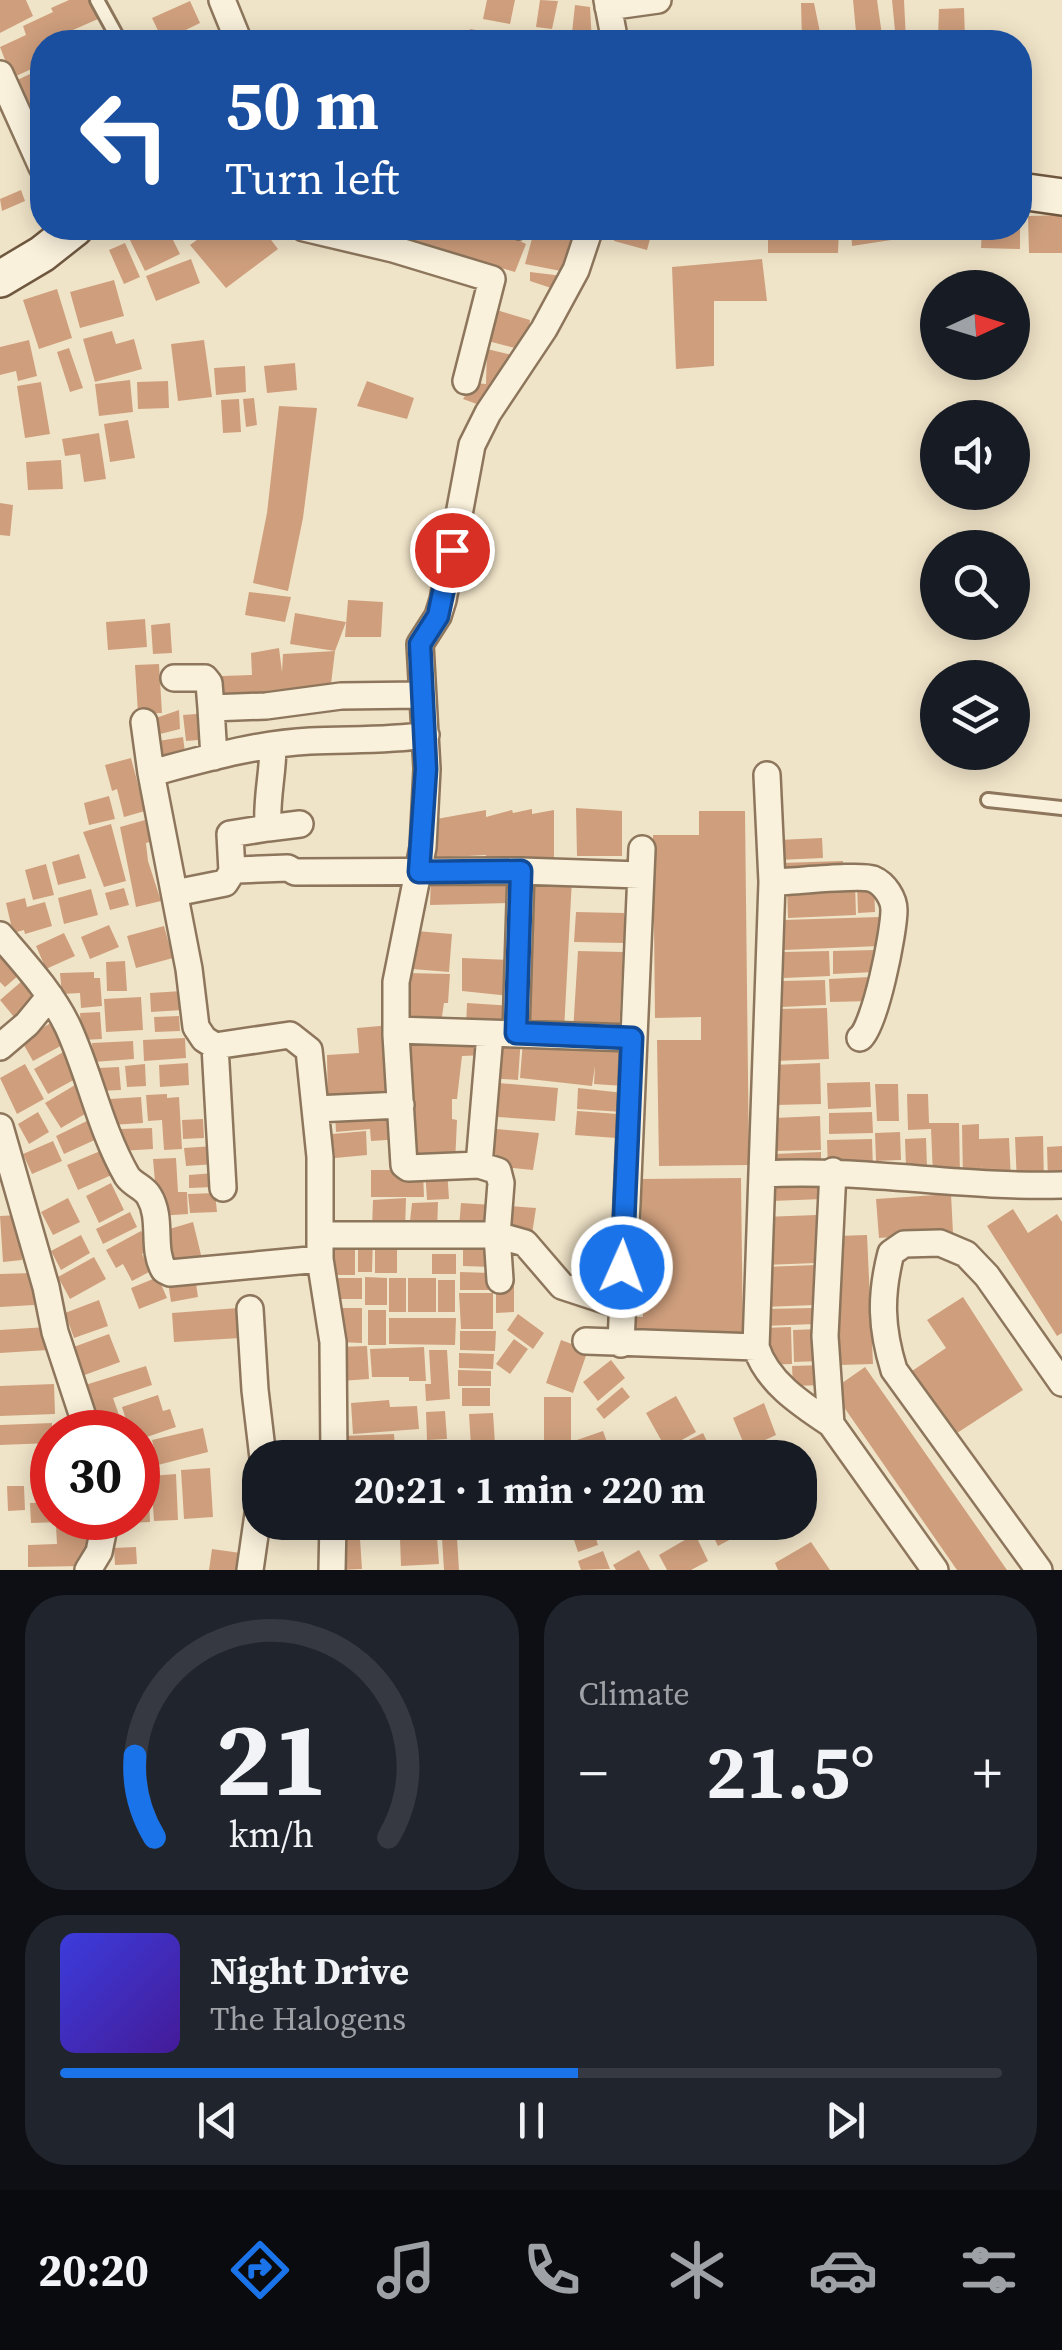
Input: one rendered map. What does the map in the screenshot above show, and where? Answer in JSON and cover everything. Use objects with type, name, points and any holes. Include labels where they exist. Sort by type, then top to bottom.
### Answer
[{"type":"street","points":[[222,0],[234,30]]},
{"type":"street","points":[[612,30],[608,3],[658,0]]},
{"type":"street","points":[[0,74],[30,141]]},
{"type":"street","points":[[1032,193],[1062,197]]},
{"type":"street","points":[[0,278],[58,240]]},
{"type":"street","points":[[355,240],[492,280],[466,381]]},
{"type":"street","points":[[500,1280],[497,1235],[501,1176],[496,1169],[404,1167],[396,982],[419,872],[426,735],[420,644],[443,600],[472,445],[488,412],[544,328],[576,270],[586,240]]},
{"type":"street","points":[[174,678],[205,678],[214,757]]},
{"type":"street","points":[[211,708],[266,706],[341,696],[422,696]]},
{"type":"street","points":[[144,722],[190,969],[196,1027],[215,1046],[295,1036],[308,1050],[316,1109],[321,1247],[333,1342],[334,1440]]},
{"type":"street","points":[[151,773],[240,749],[426,735]]},
{"type":"street","points":[[268,828],[266,797],[273,786],[273,745]]},
{"type":"street","points":[[768,775],[772,882],[756,1348],[762,1368],[831,1424],[936,1570]]},
{"type":"street","points":[[175,893],[225,883],[232,872],[230,834],[300,824]]},
{"type":"street","points":[[232,872],[288,868],[295,872],[521,871],[641,862],[621,1344]]},
{"type":"street","points":[[479,1166],[503,1033],[521,871]]},
{"type":"street","points":[[772,882],[872,878],[886,889],[894,907],[879,994],[866,1033],[860,1038]]},
{"type":"street","points":[[0,934],[50,996],[73,1039],[115,1152],[129,1179],[149,1196],[158,1258],[164,1270],[170,1273],[321,1247],[497,1235],[525,1243],[562,1286],[620,1306]]},
{"type":"street","points":[[0,1047],[27,1024],[50,996]]},
{"type":"street","points":[[396,1030],[632,1038]]},
{"type":"street","points":[[215,1046],[223,1188]]},
{"type":"street","points":[[316,1109],[401,1104]]},
{"type":"street","points":[[0,1127],[55,1332],[81,1410]]},
{"type":"street","points":[[762,1174],[833,1171],[1028,1186],[1062,1185]]},
{"type":"street","points":[[831,1424],[825,1336],[833,1171]]},
{"type":"street","points":[[1039,1570],[894,1370],[882,1333],[884,1285],[896,1246],[940,1243],[966,1254],[987,1276],[1062,1382]]},
{"type":"street","points":[[250,1309],[261,1440]]},
{"type":"street","points":[[586,1341],[756,1348]]},
{"type":"street","points":[[88,1570],[101,1540]]},
{"type":"street","points":[[250,1570],[254,1540]]},
{"type":"street","points":[[332,1570],[333,1540]]},
{"type":"lane","points":[[97,0],[113,30]]},
{"type":"lane","points":[[988,800],[1062,808]]},
{"type":"building","points":[[0,0],[26,0],[33,16],[0,33]]},
{"type":"building","points":[[69,0],[89,0],[98,19],[73,30],[30,30],[30,70],[12,78],[0,47],[26,35],[23,26],[53,12],[51,8]]},
{"type":"building","points":[[487,0],[515,0],[510,24],[483,19]]},
{"type":"building","points":[[540,0],[558,1],[552,29],[536,27]]},
{"type":"building","points":[[853,0],[877,0],[881,30],[856,30]]},
{"type":"building","points":[[892,0],[904,0],[906,30],[895,30]]},
{"type":"building","points":[[190,1],[200,23],[186,30],[158,30],[152,18]]},
{"type":"building","points":[[801,3],[814,3],[820,30],[802,30]]},
{"type":"building","points":[[575,5],[590,7],[591,30],[572,30]]},
{"type":"building","points":[[964,8],[965,30],[938,30],[939,9]]},
{"type":"building","points":[[30,74],[30,118],[25,120],[9,84]]},
{"type":"building","points":[[21,190],[25,201],[2,211],[0,199]]},
{"type":"building","points":[[1062,215],[1062,253],[1029,253],[1032,216]]},
{"type":"building","points":[[130,240],[173,240],[180,254],[145,271]]},
{"type":"building","points":[[197,240],[271,240],[278,249],[226,288],[190,245]]},
{"type":"building","points":[[402,240],[518,240],[526,244],[515,272]]},
{"type":"building","points":[[532,240],[576,240],[566,272],[525,264]]},
{"type":"building","points":[[614,240],[650,240],[647,250]]},
{"type":"building","points":[[768,240],[839,240],[838,253],[768,253]]},
{"type":"building","points":[[852,240],[891,240],[852,246]]},
{"type":"building","points":[[981,240],[1020,240],[1020,249],[981,248]]},
{"type":"building","points":[[125,243],[140,277],[124,284],[109,250]]},
{"type":"building","points":[[191,259],[200,283],[156,301],[146,276]]},
{"type":"building","points":[[762,259],[767,301],[714,301],[714,366],[676,369],[672,267]]},
{"type":"building","points":[[530,272],[563,276],[557,290],[530,281]]},
{"type":"building","points":[[114,280],[124,316],[80,328],[70,292]]},
{"type":"building","points":[[57,289],[72,338],[39,349],[23,300]]},
{"type":"building","points":[[493,309],[530,320],[527,351],[484,340]]},
{"type":"building","points":[[112,331],[116,344],[134,339],[142,369],[95,382],[83,339]]},
{"type":"building","points":[[29,340],[37,376],[18,381],[16,371],[0,375],[0,347]]},
{"type":"building","points":[[204,340],[212,397],[178,401],[171,344]]},
{"type":"building","points":[[69,348],[83,388],[70,392],[57,352]]},
{"type":"building","points":[[487,349],[520,357],[485,407],[463,399],[474,383],[486,384]]},
{"type":"building","points":[[295,363],[297,390],[267,393],[264,366]]},
{"type":"building","points":[[245,366],[246,392],[216,395],[214,368]]},
{"type":"building","points":[[130,380],[133,412],[99,416],[95,384]]},
{"type":"building","points":[[168,381],[169,408],[138,409],[137,382]]},
{"type":"building","points":[[367,381],[414,398],[407,419],[357,406]]},
{"type":"building","points":[[41,382],[50,434],[25,438],[17,386]]},
{"type":"building","points":[[254,398],[257,425],[246,427],[243,399]]},
{"type":"building","points":[[239,399],[241,432],[223,433],[221,400]]},
{"type":"building","points":[[279,406],[317,408],[303,518],[288,591],[253,583],[267,513]]},
{"type":"building","points":[[128,420],[135,458],[110,462],[104,424]]},
{"type":"building","points":[[99,433],[106,479],[84,482],[80,454],[65,456],[62,439]]},
{"type":"building","points":[[61,460],[63,489],[28,490],[26,462]]},
{"type":"building","points":[[0,503],[13,505],[10,536],[0,535]]},
{"type":"building","points":[[249,592],[291,597],[285,622],[245,615]]},
{"type":"building","points":[[348,600],[383,602],[381,637],[345,637]]},
{"type":"building","points":[[295,613],[346,622],[335,651],[290,644]]},
{"type":"building","points":[[145,619],[147,647],[108,650],[106,622]]},
{"type":"building","points":[[170,623],[172,653],[153,654],[151,625]]},
{"type":"building","points":[[279,648],[282,672],[283,654],[335,651],[331,684],[214,697],[222,676],[252,675],[251,653]]},
{"type":"building","points":[[159,664],[162,713],[138,714],[135,665]]},
{"type":"building","points":[[179,710],[180,729],[152,736],[150,720]]},
{"type":"building","points":[[209,713],[211,739],[186,741],[183,715]]},
{"type":"building","points":[[183,737],[186,760],[156,764],[152,742]]},
{"type":"building","points":[[131,758],[145,811],[124,817],[117,789],[112,791],[105,765]]},
{"type":"building","points":[[109,796],[115,819],[89,825],[84,803]]},
{"type":"building","points":[[576,808],[622,811],[622,856],[577,856]]},
{"type":"building","points":[[532,809],[532,814],[554,810],[554,862],[533,865],[533,858],[485,862],[486,855],[431,858],[431,820],[486,810],[486,817]]},
{"type":"building","points":[[699,811],[745,811],[749,1165],[659,1166],[657,1040],[701,1040],[701,1017],[655,1018],[653,835],[699,835]]},
{"type":"building","points":[[145,820],[150,842],[146,843],[148,861],[161,901],[136,907],[120,827]]},
{"type":"building","points":[[111,824],[126,881],[104,887],[83,832]]},
{"type":"building","points":[[822,838],[823,858],[778,860],[778,840]]},
{"type":"building","points":[[79,854],[86,878],[58,885],[52,862]]},
{"type":"building","points":[[843,861],[843,877],[781,879],[780,863]]},
{"type":"building","points":[[46,864],[54,895],[33,900],[25,870]]},
{"type":"building","points":[[518,874],[514,903],[430,905],[431,875]]},
{"type":"building","points":[[527,875],[572,879],[564,1031],[519,1028]]},
{"type":"building","points":[[874,882],[875,912],[858,913],[857,883]]},
{"type":"building","points":[[855,883],[856,915],[788,918],[787,886]]},
{"type":"building","points":[[124,888],[129,905],[110,910],[105,893]]},
{"type":"building","points":[[91,889],[98,915],[64,924],[58,898]]},
{"type":"building","points":[[25,898],[27,907],[45,902],[52,926],[25,934],[24,930],[13,933],[6,903]]},
{"type":"building","points":[[576,912],[624,913],[624,943],[574,942]]},
{"type":"building","points":[[879,917],[880,946],[784,950],[783,920]]},
{"type":"building","points":[[109,925],[119,947],[90,959],[81,937]]},
{"type":"building","points":[[164,926],[173,958],[136,968],[127,936]]},
{"type":"building","points":[[416,931],[452,934],[449,972],[412,969]]},
{"type":"building","points":[[64,933],[75,956],[46,969],[36,946]]},
{"type":"building","points":[[0,947],[25,970],[5,987],[0,982]]},
{"type":"building","points":[[874,950],[875,972],[833,974],[833,951]]},
{"type":"building","points":[[578,951],[623,952],[619,1033],[573,1032]]},
{"type":"building","points":[[829,951],[830,976],[784,978],[783,952]]},
{"type":"building","points":[[462,958],[512,960],[510,996],[462,991]]},
{"type":"building","points":[[125,961],[127,991],[107,991],[106,962]]},
{"type":"building","points":[[94,972],[94,978],[100,978],[102,1006],[81,1008],[80,993],[62,994],[60,973]]},
{"type":"building","points":[[408,973],[450,974],[448,1003],[444,1003],[440,1030],[405,1030]]},
{"type":"building","points":[[29,975],[43,992],[14,1017],[0,1000]]},
{"type":"building","points":[[870,977],[871,1001],[830,1002],[829,979]]},
{"type":"building","points":[[825,980],[826,1005],[781,1007],[781,981]]},
{"type":"building","points":[[182,991],[183,1010],[151,1012],[150,993]]},
{"type":"building","points":[[141,997],[143,1030],[106,1032],[104,999]]},
{"type":"building","points":[[467,1003],[513,1006],[512,1031],[466,1028]]},
{"type":"building","points":[[827,1008],[829,1059],[774,1061],[776,1009]]},
{"type":"building","points":[[100,1012],[102,1039],[82,1040],[80,1013]]},
{"type":"building","points":[[179,1016],[180,1031],[155,1032],[154,1017]]},
{"type":"building","points":[[56,1020],[68,1042],[33,1061],[21,1040]]},
{"type":"building","points":[[391,1025],[395,1103],[328,1108],[327,1055],[359,1053],[357,1028]]},
{"type":"building","points":[[405,1035],[487,1036],[486,1055],[462,1056],[457,1099],[452,1099],[452,1119],[457,1120],[455,1164],[416,1164]]},
{"type":"building","points":[[492,1036],[521,1037],[518,1080],[489,1078]]},
{"type":"building","points":[[185,1038],[186,1058],[144,1061],[143,1040]]},
{"type":"building","points":[[133,1041],[134,1059],[93,1062],[92,1043]]},
{"type":"building","points":[[523,1041],[627,1048],[624,1086],[594,1084],[595,1066],[592,1086],[520,1078]]},
{"type":"building","points":[[65,1051],[79,1077],[48,1094],[34,1069]]},
{"type":"building","points":[[188,1063],[189,1085],[160,1087],[159,1065]]},
{"type":"building","points":[[820,1063],[821,1104],[775,1105],[773,1065]]},
{"type":"building","points":[[25,1064],[44,1099],[17,1114],[0,1078]]},
{"type":"building","points":[[145,1064],[146,1086],[127,1087],[125,1066]]},
{"type":"building","points":[[119,1067],[121,1090],[99,1091],[98,1068]]},
{"type":"building","points":[[870,1082],[871,1107],[828,1109],[827,1083]]},
{"type":"building","points":[[499,1083],[558,1088],[555,1121],[498,1117]]},
{"type":"building","points":[[875,1084],[898,1084],[899,1121],[877,1121]]},
{"type":"building","points":[[75,1085],[90,1111],[61,1128],[45,1103]]},
{"type":"building","points":[[578,1088],[624,1093],[622,1112],[577,1109]]},
{"type":"building","points":[[167,1094],[167,1098],[179,1097],[182,1149],[164,1150],[162,1120],[148,1121],[146,1095]]},
{"type":"building","points":[[907,1094],[928,1094],[929,1123],[959,1123],[960,1175],[933,1176],[931,1129],[908,1130]]},
{"type":"building","points":[[141,1097],[143,1123],[111,1125],[110,1099]]},
{"type":"building","points":[[577,1111],[618,1114],[617,1138],[575,1135]]},
{"type":"building","points":[[38,1112],[49,1132],[29,1144],[18,1124]]},
{"type":"building","points":[[399,1112],[401,1139],[371,1141],[370,1129],[336,1132],[335,1113]]},
{"type":"building","points":[[872,1112],[873,1133],[829,1134],[829,1113]]},
{"type":"building","points":[[820,1116],[821,1150],[775,1151],[774,1118]]},
{"type":"building","points":[[91,1119],[99,1138],[64,1154],[56,1136]]},
{"type":"building","points":[[203,1119],[204,1138],[183,1139],[182,1120]]},
{"type":"building","points":[[979,1124],[979,1139],[1009,1138],[1011,1181],[982,1182],[982,1165],[981,1178],[963,1179],[962,1125]]},
{"type":"building","points":[[152,1128],[153,1149],[121,1151],[120,1129]]},
{"type":"building","points":[[486,1128],[539,1133],[533,1170],[484,1165]]},
{"type":"building","points":[[366,1131],[367,1155],[335,1158],[332,1134]]},
{"type":"building","points":[[900,1132],[901,1160],[876,1161],[875,1133]]},
{"type":"building","points":[[1043,1136],[1044,1183],[1017,1184],[1015,1137]]},
{"type":"building","points":[[926,1138],[927,1167],[906,1167],[905,1139]]},
{"type":"building","points":[[872,1139],[873,1169],[828,1170],[827,1140]]},
{"type":"building","points":[[53,1141],[62,1161],[32,1174],[23,1154]]},
{"type":"building","points":[[214,1146],[216,1164],[186,1166],[184,1148]]},
{"type":"building","points":[[1062,1146],[1062,1179],[1048,1180],[1047,1147]]},
{"type":"building","points":[[105,1149],[116,1173],[78,1190],[67,1165]]},
{"type":"building","points":[[821,1152],[821,1170],[774,1171],[774,1154]]},
{"type":"building","points":[[176,1158],[178,1192],[187,1192],[188,1214],[158,1216],[153,1159]]},
{"type":"building","points":[[447,1168],[449,1199],[427,1200],[425,1169]]},
{"type":"building","points":[[371,1170],[423,1170],[424,1197],[371,1197]]},
{"type":"building","points":[[821,1172],[823,1199],[772,1201],[771,1175]]},
{"type":"building","points":[[214,1173],[215,1187],[189,1188],[189,1175]]},
{"type":"building","points":[[741,1178],[743,1343],[630,1344],[630,1317],[643,1317],[641,1179]]},
{"type":"building","points":[[111,1183],[124,1210],[99,1223],[86,1196]]},
{"type":"building","points":[[215,1193],[217,1212],[190,1213],[188,1194]]},
{"type":"building","points":[[951,1194],[953,1233],[879,1238],[876,1199]]},
{"type":"building","points":[[68,1198],[80,1222],[53,1235],[41,1212]]},
{"type":"building","points":[[406,1198],[405,1232],[372,1229],[373,1200]]},
{"type":"building","points":[[438,1202],[437,1232],[409,1230],[412,1203]]},
{"type":"building","points":[[461,1203],[493,1205],[491,1227],[459,1227]]},
{"type":"building","points":[[509,1206],[536,1208],[532,1234],[506,1232]]},
{"type":"building","points":[[1013,1209],[1028,1233],[1057,1214],[1062,1222],[1062,1333],[1057,1336],[987,1226]]},
{"type":"building","points":[[130,1212],[137,1227],[103,1244],[96,1229]]},
{"type":"building","points":[[19,1215],[22,1260],[3,1262],[0,1216]]},
{"type":"building","points":[[816,1215],[816,1263],[765,1265],[763,1217]]},
{"type":"building","points":[[193,1222],[203,1263],[165,1264],[166,1230]]},
{"type":"building","points":[[141,1231],[150,1249],[142,1254],[151,1271],[132,1281],[123,1264],[116,1268],[106,1250]]},
{"type":"building","points":[[81,1235],[90,1253],[61,1270],[51,1251]]},
{"type":"building","points":[[867,1235],[873,1364],[840,1365],[835,1236]]},
{"type":"building","points":[[332,1238],[355,1238],[355,1275],[332,1275]]},
{"type":"building","points":[[358,1238],[373,1238],[372,1272],[358,1272]]},
{"type":"building","points":[[397,1242],[397,1273],[375,1273],[375,1243]]},
{"type":"building","points":[[463,1242],[492,1242],[491,1267],[463,1266]]},
{"type":"building","points":[[432,1254],[456,1254],[456,1274],[432,1274]]},
{"type":"building","points":[[94,1257],[106,1279],[70,1299],[58,1277]]},
{"type":"building","points":[[816,1265],[815,1305],[764,1307],[763,1267]]},
{"type":"building","points":[[460,1272],[492,1273],[492,1290],[460,1290]]},
{"type":"building","points":[[32,1273],[34,1305],[0,1307],[0,1274]]},
{"type":"building","points":[[158,1277],[167,1298],[139,1309],[131,1288]]},
{"type":"building","points":[[195,1277],[198,1297],[171,1302],[168,1282]]},
{"type":"building","points":[[365,1277],[387,1278],[387,1305],[365,1305]]},
{"type":"building","points":[[335,1278],[362,1278],[362,1299],[335,1299]]},
{"type":"building","points":[[389,1278],[406,1278],[406,1312],[389,1312]]},
{"type":"building","points":[[408,1278],[436,1278],[436,1312],[408,1312]]},
{"type":"building","points":[[438,1280],[455,1280],[455,1312],[438,1312]]},
{"type":"building","points":[[496,1283],[514,1283],[514,1312],[496,1313]]},
{"type":"building","points":[[459,1293],[493,1293],[493,1329],[461,1329]]},
{"type":"building","points":[[963,1297],[1023,1390],[954,1435],[912,1371],[946,1348],[927,1320]]},
{"type":"building","points":[[99,1300],[108,1326],[74,1338],[65,1313]]},
{"type":"building","points":[[238,1308],[240,1338],[174,1342],[172,1313]]},
{"type":"building","points":[[338,1308],[362,1308],[362,1343],[337,1342]]},
{"type":"building","points":[[814,1308],[815,1324],[763,1326],[763,1309]]},
{"type":"building","points":[[368,1310],[386,1310],[386,1345],[368,1345]]},
{"type":"building","points":[[518,1314],[544,1333],[533,1349],[507,1330]]},
{"type":"building","points":[[389,1318],[456,1318],[455,1345],[389,1344]]},
{"type":"building","points":[[47,1327],[48,1350],[0,1353],[0,1330]]},
{"type":"building","points":[[791,1327],[792,1364],[764,1365],[763,1328]]},
{"type":"building","points":[[820,1329],[821,1361],[794,1362],[793,1330]]},
{"type":"building","points":[[460,1331],[496,1331],[495,1351],[460,1350]]},
{"type":"building","points":[[109,1334],[120,1362],[82,1376],[71,1348]]},
{"type":"building","points":[[514,1339],[528,1349],[510,1374],[496,1364]]},
{"type":"building","points":[[561,1340],[588,1350],[573,1393],[546,1383]]},
{"type":"building","points":[[367,1346],[369,1379],[340,1381],[338,1347]]},
{"type":"building","points":[[424,1347],[426,1381],[372,1377],[370,1349]]},
{"type":"building","points":[[429,1350],[447,1350],[450,1399],[426,1401],[425,1384],[431,1384]]},
{"type":"building","points":[[459,1353],[494,1354],[493,1369],[459,1368]]},
{"type":"building","points":[[611,1360],[625,1378],[598,1401],[583,1382]]},
{"type":"building","points":[[826,1365],[826,1385],[793,1386],[792,1366]]},
{"type":"building","points":[[146,1366],[152,1385],[113,1398],[117,1410],[90,1410],[82,1386]]},
{"type":"building","points":[[865,1367],[1007,1570],[957,1570],[832,1390]]},
{"type":"building","points":[[458,1370],[491,1371],[491,1386],[458,1386]]},
{"type":"building","points":[[54,1384],[55,1410],[0,1416],[0,1386]]},
{"type":"building","points":[[622,1387],[630,1397],[604,1419],[596,1409]]},
{"type":"building","points":[[462,1388],[490,1388],[490,1406],[462,1406]]},
{"type":"building","points":[[158,1395],[163,1411],[170,1409],[176,1427],[160,1432],[160,1410],[122,1407]]},
{"type":"building","points":[[676,1396],[696,1432],[682,1440],[661,1440],[646,1413]]},
{"type":"building","points":[[544,1397],[571,1397],[571,1440],[544,1440]]},
{"type":"building","points":[[389,1400],[390,1407],[417,1406],[419,1429],[353,1434],[351,1403]]},
{"type":"building","points":[[764,1403],[776,1435],[765,1440],[742,1440],[733,1418]]},
{"type":"building","points":[[445,1411],[447,1439],[427,1440],[426,1412]]},
{"type":"building","points":[[493,1413],[495,1440],[471,1440],[469,1414]]},
{"type":"building","points":[[30,1424],[30,1444],[0,1445],[0,1425]]},
{"type":"building","points":[[203,1428],[208,1452],[160,1464],[160,1438]]},
{"type":"building","points":[[603,1431],[606,1440],[577,1440]]},
{"type":"building","points":[[394,1434],[394,1440],[343,1440],[343,1436]]},
{"type":"building","points":[[210,1468],[213,1517],[184,1519],[181,1470]]},
{"type":"building","points":[[176,1474],[178,1520],[160,1521],[160,1475]]},
{"type":"building","points":[[7,1486],[24,1486],[25,1510],[8,1511]]},
{"type":"building","points":[[57,1540],[91,1540],[91,1554],[83,1554],[83,1566],[28,1567],[28,1545],[57,1544]]},
{"type":"building","points":[[339,1540],[360,1540],[362,1569],[341,1570]]},
{"type":"building","points":[[400,1540],[437,1540],[439,1564],[401,1566]]},
{"type":"building","points":[[442,1540],[457,1540],[459,1570],[444,1570]]},
{"type":"building","points":[[574,1540],[596,1540],[598,1545],[578,1552]]},
{"type":"building","points":[[685,1540],[698,1540],[708,1561],[691,1570],[667,1570],[659,1555]]},
{"type":"building","points":[[811,1542],[830,1570],[778,1570],[775,1563]]},
{"type":"building","points":[[136,1547],[137,1564],[115,1565],[114,1548]]},
{"type":"building","points":[[212,1549],[248,1554],[246,1570],[209,1570]]},
{"type":"building","points":[[639,1550],[650,1570],[616,1570],[613,1565]]},
{"type":"building","points":[[603,1551],[610,1569],[581,1570],[578,1561]]},
{"type":"route","points":[[452,550],[438,616],[420,644],[426,769],[419,872],[521,871],[516,1033],[632,1038],[622,1267]]}]
